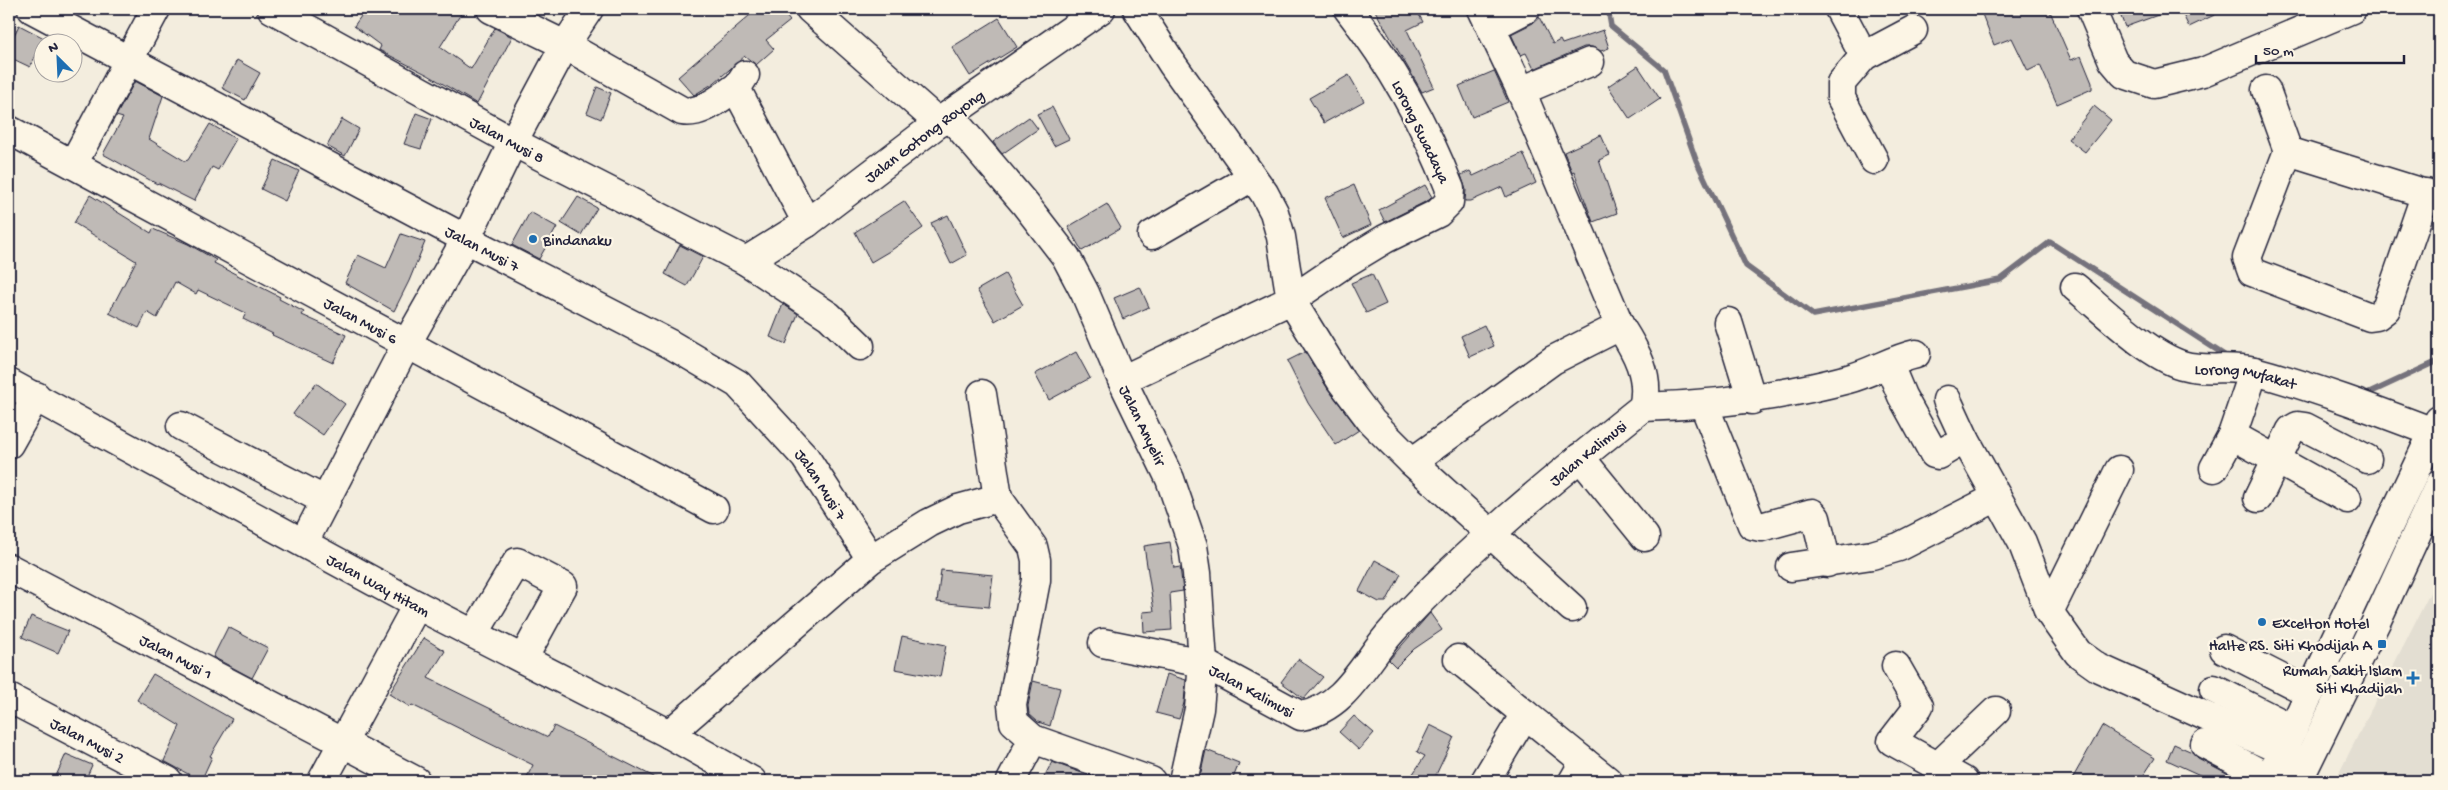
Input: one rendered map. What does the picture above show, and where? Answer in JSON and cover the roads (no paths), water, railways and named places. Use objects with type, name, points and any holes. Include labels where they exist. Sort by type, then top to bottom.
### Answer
[{"type":"main road","name":"Jalan Musi 7","points":[[32,9],[466,239],[670,344],[738,384],[805,457],[870,559]]},
{"type":"main road","points":[[73,164],[156,9]]},
{"type":"main road","name":"Jalan Musi 8","points":[[272,9],[513,142],[746,261],[829,316],[860,346]]},
{"type":"main road","points":[[491,9],[565,45],[682,111],[689,112],[704,108],[741,81],[739,94],[808,223]]},
{"type":"main road","points":[[304,542],[407,343],[466,239],[513,142],[565,45],[589,9]]},
{"type":"main road","name":"Jalan Anyelir","points":[[810,9],[944,119],[1025,204],[1066,257],[1085,294],[1122,380],[1170,478],[1193,546],[1197,573],[1203,663],[1199,708],[1183,781]]},
{"type":"main road","name":"Jalan Gotong Royong","points":[[746,261],[808,223],[944,119],[1101,9]]},
{"type":"main road","points":[[1137,9],[1274,212],[1286,258],[1291,300],[1341,381],[1372,422],[1412,462],[1488,534],[1572,608]]},
{"type":"main road","name":"Lorong Swadaya","points":[[1291,300],[1385,239],[1438,213],[1449,202],[1451,195],[1415,109],[1389,65],[1348,9]]},
{"type":"main road","points":[[1486,18],[1526,9]]},
{"type":"main road","points":[[1839,9],[1864,56]]},
{"type":"main road","points":[[2091,9],[2113,61],[2124,74],[2154,84],[2203,72],[2352,9]]},
{"type":"main road","name":"Jalan Kalimusi","points":[[1103,643],[1203,663],[1290,712],[1301,716],[1322,710],[1345,692],[1390,633],[1437,583],[1488,534],[1580,457],[1644,407],[1646,383],[1634,348],[1620,326],[1521,91],[1486,18]]},
{"type":"main road","points":[[1874,160],[1840,91],[1842,80],[1864,56],[1913,30]]},
{"type":"main road","points":[[1521,91],[1590,62]]},
{"type":"main road","points":[[2266,90],[2288,151],[2247,258],[2250,269],[2256,274],[2370,317],[2377,316],[2386,309],[2433,196],[2288,151]]},
{"type":"main road","name":"Jalan Musi 6","points":[[9,130],[714,509]]},
{"type":"main road","points":[[1152,234],[1252,177]]},
{"type":"main road","name":"Lorong Mufakat","points":[[2075,287],[2136,338],[2167,358],[2182,365],[2232,367],[2254,372],[2380,412],[2436,426]]},
{"type":"main road","points":[[1122,380],[1291,300]]},
{"type":"main road","points":[[1728,322],[1752,400]]},
{"type":"main road","points":[[1412,462],[1553,360],[1620,326]]},
{"type":"main road","points":[[1644,407],[1704,406],[1752,400],[1849,379],[1916,354]]},
{"type":"main road","points":[[1889,365],[1902,396],[1934,454],[1938,455],[1965,439]]},
{"type":"main road","points":[[2214,468],[2232,435],[2254,372]]},
{"type":"main road","name":"Jalan Way Hitam","points":[[9,383],[417,605],[669,734],[740,778]]},
{"type":"main road","points":[[982,394],[998,498],[1033,547],[1036,560],[1036,580],[1011,711],[1018,726],[1033,740],[1151,781]]},
{"type":"main road","points":[[9,444],[36,396]]},
{"type":"main road","points":[[1946,400],[1965,439],[2022,542],[2049,612],[2078,652],[2100,668],[2288,740]]},
{"type":"main road","points":[[1704,406],[1752,525],[1761,527],[1812,513],[1816,518],[1827,562]]},
{"type":"main road","points":[[181,426],[326,500]]},
{"type":"main road","points":[[2258,498],[2291,430],[2298,426],[2305,427],[2367,459]]},
{"type":"main road","points":[[2205,744],[2270,780],[2436,426]]},
{"type":"main road","points":[[2232,435],[2277,462],[2347,499]]},
{"type":"main road","points":[[1580,457],[1646,537]]},
{"type":"main road","points":[[2049,612],[2119,470]]},
{"type":"main road","points":[[2302,773],[2377,620],[2439,485]]},
{"type":"main road","points":[[1791,567],[1827,562],[1899,547],[1997,497]]},
{"type":"main road","points":[[669,734],[870,559],[928,523],[958,509],[998,498]]},
{"type":"main road","points":[[474,634],[517,562],[563,586],[523,659]]},
{"type":"main road","name":"Jalan Musi 1","points":[[9,568],[416,781]]},
{"type":"main road","points":[[322,781],[417,605]]},
{"type":"main road","points":[[2224,649],[2310,693]]},
{"type":"main road","points":[[1458,659],[1525,714],[1579,771],[1608,781]]},
{"type":"main road","points":[[1896,666],[1919,706],[1892,741],[1964,781]]},
{"type":"main road","points":[[2214,689],[2288,740],[2302,773]]},
{"type":"main road","name":"Jalan Musi 2","points":[[9,698],[168,781]]},
{"type":"main road","points":[[1938,766],[1996,711]]},
{"type":"main road","points":[[1485,781],[1525,714]]},
{"type":"main road","points":[[1011,781],[1033,740]]},
{"type":"waterway","points":[[1608,9],[1611,26],[1664,70],[1696,160],[1746,266],[1813,315],[2000,280],[2050,242],[2229,358]]},
{"type":"waterway","points":[[2363,396],[2436,362]]},
{"type":"place","name":"Bindanaku","points":[[533,239]]},
{"type":"place","name":"Excelton Hotel","points":[[2262,622]]},
{"type":"place","name":"Halte RS. Siti Khodijah A","points":[[2382,644]]},
{"type":"place","name":"Rumah Sakit Islam Siti Khadijah","points":[[2413,678]]}]
